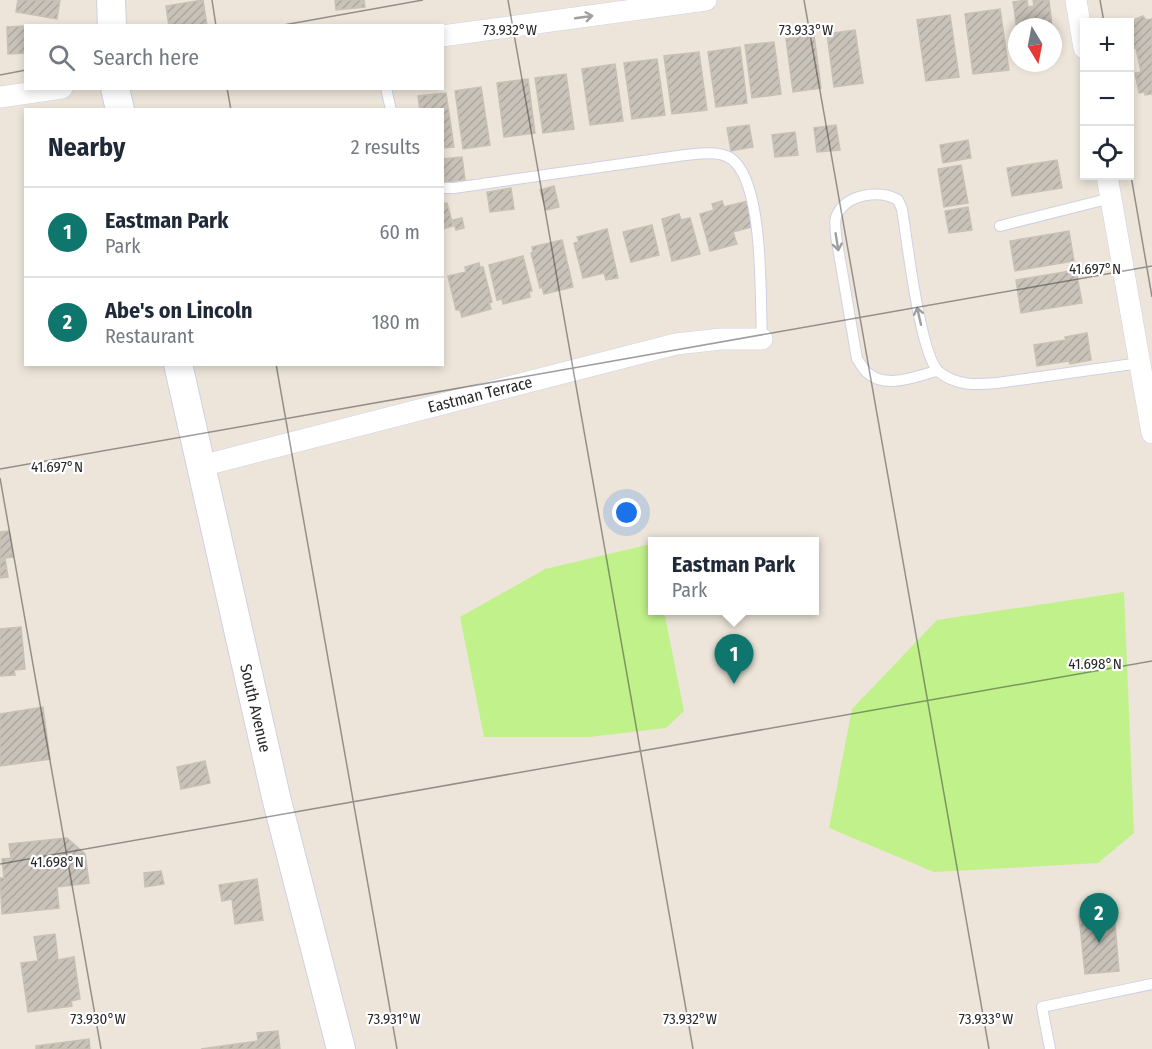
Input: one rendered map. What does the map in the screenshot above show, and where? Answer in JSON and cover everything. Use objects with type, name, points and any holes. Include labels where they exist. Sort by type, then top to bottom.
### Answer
[{"type":"street","points":[[111,0],[112,24]]},
{"type":"street","points":[[444,36],[706,0]]},
{"type":"street","points":[[1076,0],[1080,24]]},
{"type":"street","points":[[0,97],[48,90]]},
{"type":"street","points":[[115,90],[120,108]]},
{"type":"street","points":[[1108,180],[1152,433]]},
{"type":"street","name":"Eastman Terrace","points":[[201,466],[676,344],[721,339],[762,339]]},
{"type":"street","name":"South Avenue","points":[[178,366],[276,797],[341,1049]]},
{"type":"lane","points":[[386,90],[391,108]]},
{"type":"lane","points":[[444,188],[685,155],[714,153],[734,160],[747,184],[756,214],[762,339]]},
{"type":"lane","points":[[937,371],[895,381],[876,378],[867,373],[857,359],[835,219],[849,200],[880,194],[898,200],[902,209],[916,301],[928,354],[937,371],[956,382],[975,385],[1140,363]]},
{"type":"lane","points":[[1000,226],[1111,198]]},
{"type":"lane","points":[[1050,1049],[1042,1007],[1152,984]]},
{"type":"green space","points":[[648,545],[648,615],[665,615],[684,711],[666,728],[589,737],[484,737],[460,617],[545,569]]},
{"type":"green space","points":[[1124,592],[1134,833],[1098,863],[934,872],[829,828],[852,709],[937,620]]},
{"type":"building","points":[[18,0],[60,0],[57,19],[16,12]]},
{"type":"building","points":[[203,0],[207,24],[169,24],[166,6]]},
{"type":"building","points":[[335,0],[364,0],[365,7],[336,10]]},
{"type":"building","points":[[1027,0],[1028,7],[1034,6],[1033,0],[1049,0],[1051,18],[1015,18],[1013,2]]},
{"type":"building","points":[[1000,9],[1008,70],[973,74],[965,14]]},
{"type":"building","points":[[950,15],[959,77],[926,81],[917,20]]},
{"type":"building","points":[[1143,16],[1146,20],[1152,19],[1152,94],[1139,93],[1135,73],[1141,72],[1136,48],[1134,48],[1134,20]]},
{"type":"building","points":[[24,26],[24,53],[8,54],[7,27]]},
{"type":"building","points":[[855,30],[863,83],[834,87],[827,34]]},
{"type":"building","points":[[814,35],[821,88],[793,92],[786,39]]},
{"type":"building","points":[[774,42],[781,94],[752,98],[745,45]]},
{"type":"building","points":[[740,47],[747,103],[716,107],[708,52]]},
{"type":"building","points":[[699,52],[707,110],[672,114],[664,56]]},
{"type":"building","points":[[657,59],[665,115],[632,119],[624,63]]},
{"type":"building","points":[[615,64],[623,121],[590,125],[582,69]]},
{"type":"building","points":[[566,74],[574,129],[543,133],[535,78]]},
{"type":"building","points":[[528,79],[535,133],[504,137],[497,83]]},
{"type":"building","points":[[481,87],[490,145],[463,149],[455,91]]},
{"type":"building","points":[[446,93],[454,147],[444,148],[444,108],[420,108],[418,96]]},
{"type":"building","points":[[749,125],[753,147],[731,151],[727,128]]},
{"type":"building","points":[[836,125],[840,150],[817,152],[814,128]]},
{"type":"building","points":[[795,132],[798,155],[775,157],[772,135]]},
{"type":"building","points":[[968,140],[971,158],[943,163],[940,145]]},
{"type":"building","points":[[462,157],[465,180],[445,182],[444,159]]},
{"type":"building","points":[[1057,160],[1062,188],[1012,196],[1007,168]]},
{"type":"building","points":[[961,165],[968,203],[944,207],[938,169]]},
{"type":"building","points":[[554,186],[559,207],[546,210],[540,190]]},
{"type":"building","points":[[511,188],[514,209],[490,212],[487,192]]},
{"type":"building","points":[[722,201],[724,207],[748,201],[755,226],[733,232],[737,244],[710,251],[700,214],[714,210],[712,204]]},
{"type":"building","points":[[447,203],[453,226],[444,228],[444,204]]},
{"type":"building","points":[[968,207],[972,230],[949,233],[945,211]]},
{"type":"building","points":[[679,214],[681,220],[690,218],[700,254],[672,261],[662,219]]},
{"type":"building","points":[[462,218],[464,228],[456,230],[453,220]]},
{"type":"building","points":[[652,225],[659,255],[631,262],[623,232]]},
{"type":"building","points":[[607,229],[618,278],[606,280],[604,273],[583,278],[574,243],[579,242],[577,237]]},
{"type":"building","points":[[1069,231],[1074,261],[1015,271],[1010,241]]},
{"type":"building","points":[[562,240],[573,287],[544,294],[542,287],[540,288],[531,253],[533,252],[532,247]]},
{"type":"building","points":[[523,256],[532,291],[529,292],[530,297],[503,304],[502,299],[497,300],[489,265]]},
{"type":"building","points":[[479,263],[480,267],[483,267],[492,302],[489,303],[491,309],[462,317],[460,310],[456,310],[448,276],[466,272],[465,267]]},
{"type":"building","points":[[1076,270],[1082,303],[1021,313],[1016,280]]},
{"type":"building","points":[[1087,333],[1091,360],[1037,366],[1034,345],[1066,340],[1065,337]]},
{"type":"building","points":[[9,531],[13,557],[5,558],[8,577],[0,578],[0,532]]},
{"type":"building","points":[[21,627],[25,669],[14,670],[15,675],[0,676],[0,629]]},
{"type":"building","points":[[43,707],[50,759],[0,766],[0,714]]},
{"type":"building","points":[[205,761],[210,783],[181,789],[177,767]]},
{"type":"building","points":[[67,838],[85,854],[89,883],[57,887],[59,908],[2,914],[0,878],[4,878],[2,859],[11,858],[9,844]]},
{"type":"building","points":[[161,871],[164,884],[145,887],[144,873]]},
{"type":"building","points":[[257,879],[263,920],[235,924],[232,899],[222,901],[219,885]]},
{"type":"building","points":[[1114,912],[1119,971],[1085,974],[1079,915]]},
{"type":"building","points":[[55,934],[58,960],[74,957],[80,999],[71,1001],[72,1006],[28,1012],[21,963],[38,961],[34,937]]},
{"type":"building","points":[[278,1031],[280,1049],[201,1049],[258,1041],[257,1033]]},
{"type":"building","points":[[89,1039],[90,1049],[36,1049],[36,1046]]},
{"type":"place","name":"Eastman Park","points":[[734,684]]},
{"type":"place","name":"Abe's on Lincoln","points":[[1099,943]]}]
